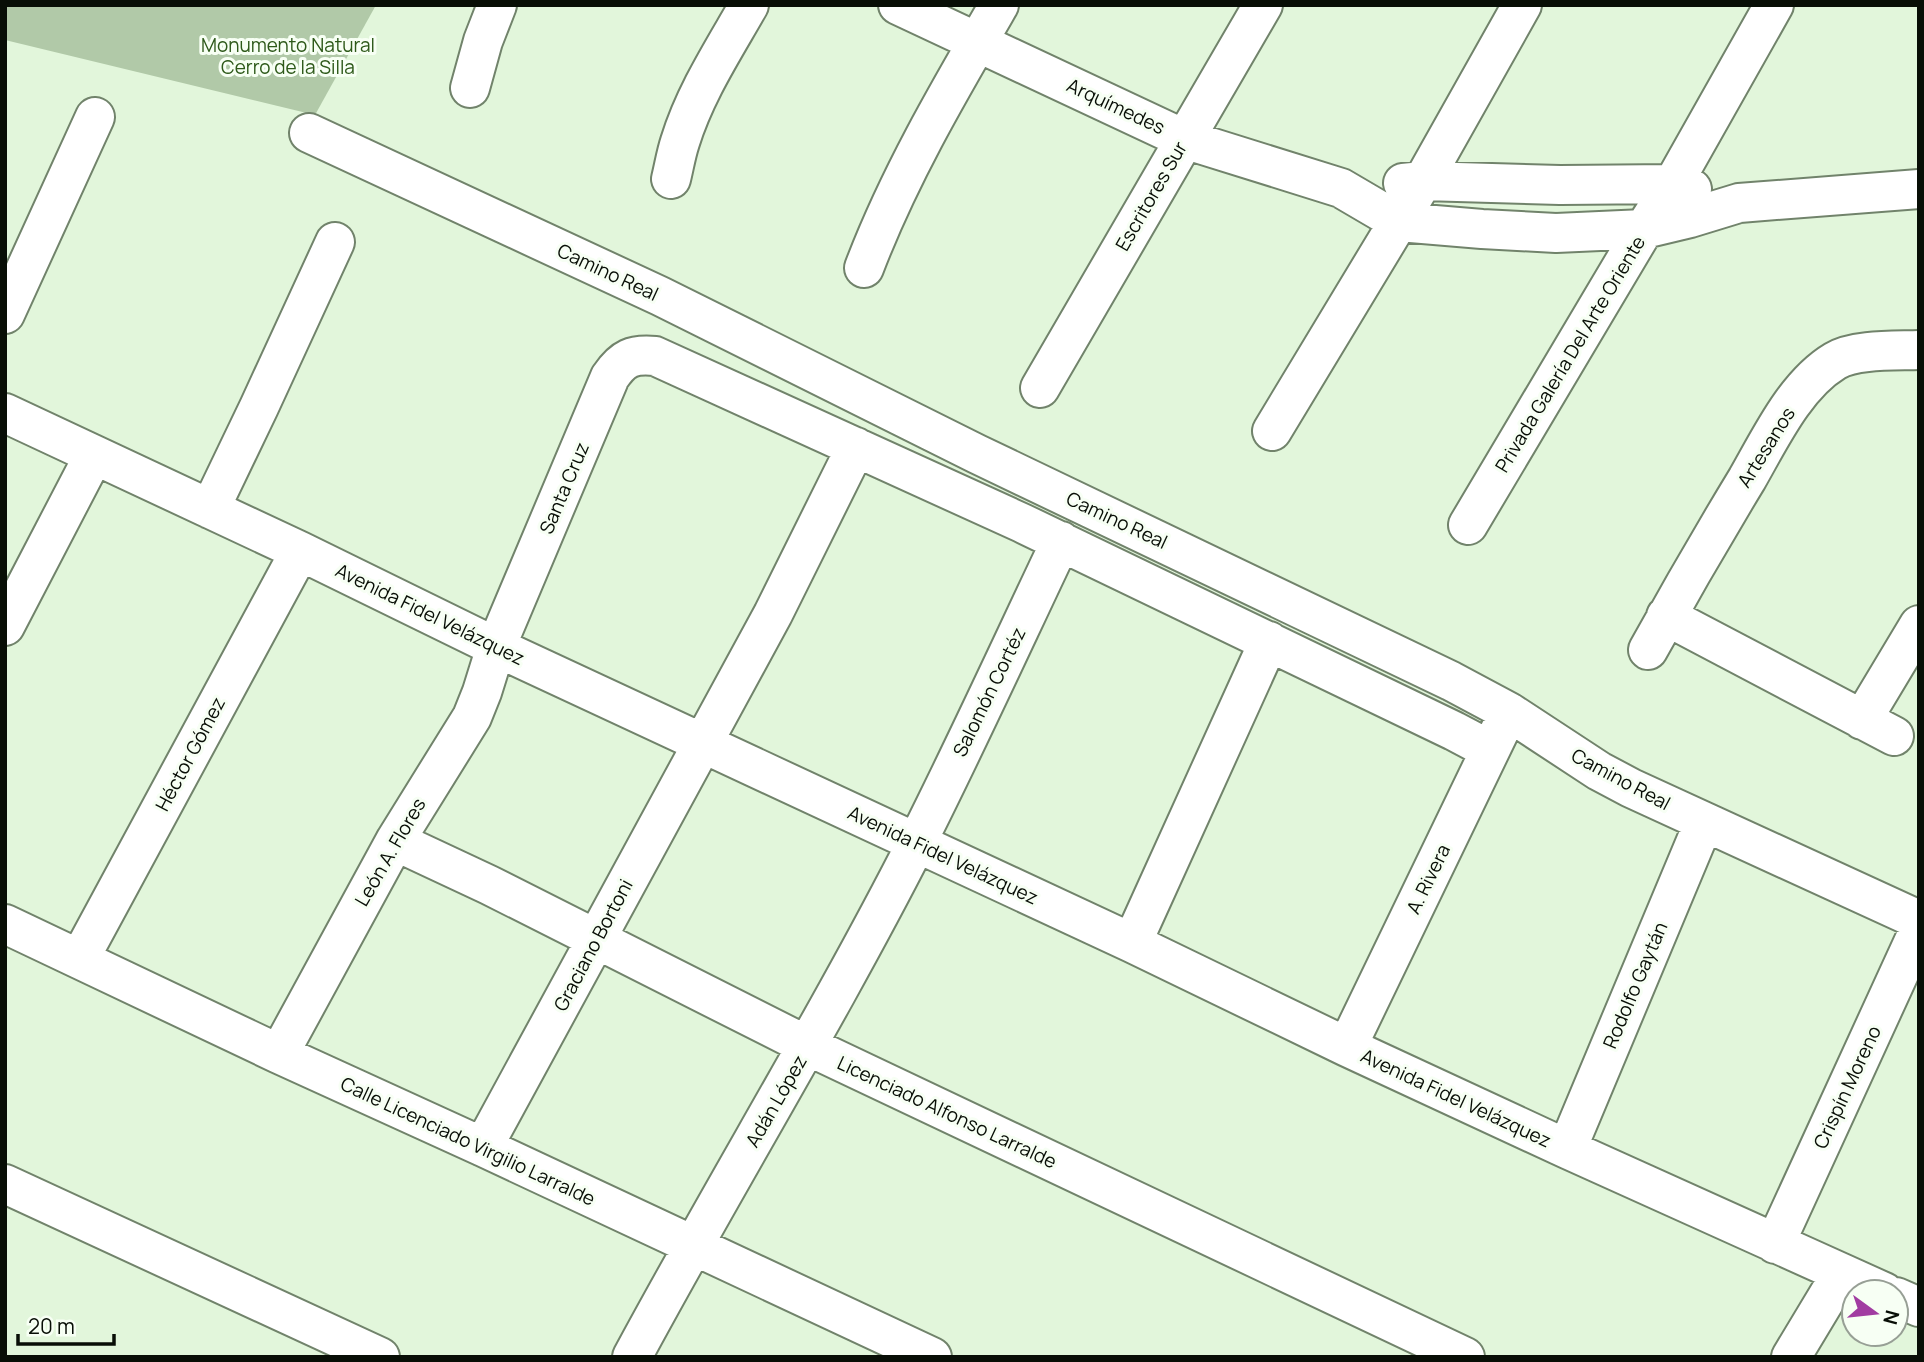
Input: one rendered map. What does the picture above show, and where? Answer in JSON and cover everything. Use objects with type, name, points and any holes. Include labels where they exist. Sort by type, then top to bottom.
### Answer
[{"type":"street","points":[[470,88],[482,41],[496,5]]},
{"type":"street","points":[[671,179],[679,143],[691,113],[707,78],[749,5]]},
{"type":"street","name":"Arquímedes","points":[[898,5],[1184,139],[1342,188],[1399,222],[1556,233],[1644,229],[1739,203],[1919,188]]},
{"type":"street","points":[[864,268],[900,182],[999,5]]},
{"type":"street","name":"Escritores Sur","points":[[1040,387],[1262,5]]},
{"type":"street","points":[[1272,431],[1399,222],[1522,5]]},
{"type":"street","name":"Privada Galería Del Arte Oriente","points":[[1468,525],[1673,184],[1774,5]]},
{"type":"street","points":[[5,314],[95,117]]},
{"type":"street","name":"Camino Real","points":[[309,133],[660,296],[954,443],[1439,675],[1509,712],[1598,771],[1919,920]]},
{"type":"street","name":"Arquímedes","points":[[1342,188],[1423,181],[1560,185],[1673,184],[1739,203]]},
{"type":"street","points":[[210,509],[335,242]]},
{"type":"street","name":"Artesanos","points":[[1648,650],[1785,414],[1811,379],[1837,359],[1867,352],[1919,349]]},
{"type":"street","name":"Santa Cruz","points":[[496,647],[610,377],[628,358],[640,355],[655,356],[856,447]]},
{"type":"street","name":"Avenida Fidel Velázquez","points":[[5,413],[300,551],[496,647],[1132,943],[1347,1047],[1851,1278]]},
{"type":"street","points":[[856,447],[1061,541],[1490,750]]},
{"type":"street","name":"Graciano Bortoni","points":[[483,1147],[773,614],[856,447]]},
{"type":"street","points":[[5,626],[94,455]]},
{"type":"street","name":"Salomón Cortéz","points":[[917,842],[1061,541]]},
{"type":"street","name":"Héctor Gómez","points":[[79,958],[300,551]]},
{"type":"street","points":[[1667,617],[1878,728],[1919,625]]},
{"type":"street","points":[[1132,943],[1269,641]]},
{"type":"street","name":"León A. Flores","points":[[279,1054],[395,841],[472,717],[496,647]]},
{"type":"street","name":"A. Rivera","points":[[1347,1047],[1509,712]]},
{"type":"street","name":"Rodolfo Gaytán","points":[[1567,1149],[1704,822]]},
{"type":"street","name":"Licenciado Alfonso Larralde","points":[[395,841],[489,885],[808,1046],[1465,1357]]},
{"type":"street","name":"Adán López","points":[[632,1357],[692,1246],[808,1046],[917,842]]},
{"type":"street","name":"Calle Licenciado Virgilio Larralde","points":[[5,924],[932,1357]]},
{"type":"street","name":"Crispín Moreno","points":[[1775,1244],[1919,930]]},
{"type":"street","points":[[5,1184],[380,1357]]},
{"type":"street","points":[[1791,1357],[1841,1274]]},
{"type":"green space","name":"Monumento Natural Cerro de la Silla","points":[[5,5],[376,5],[315,115],[5,40]]}]
